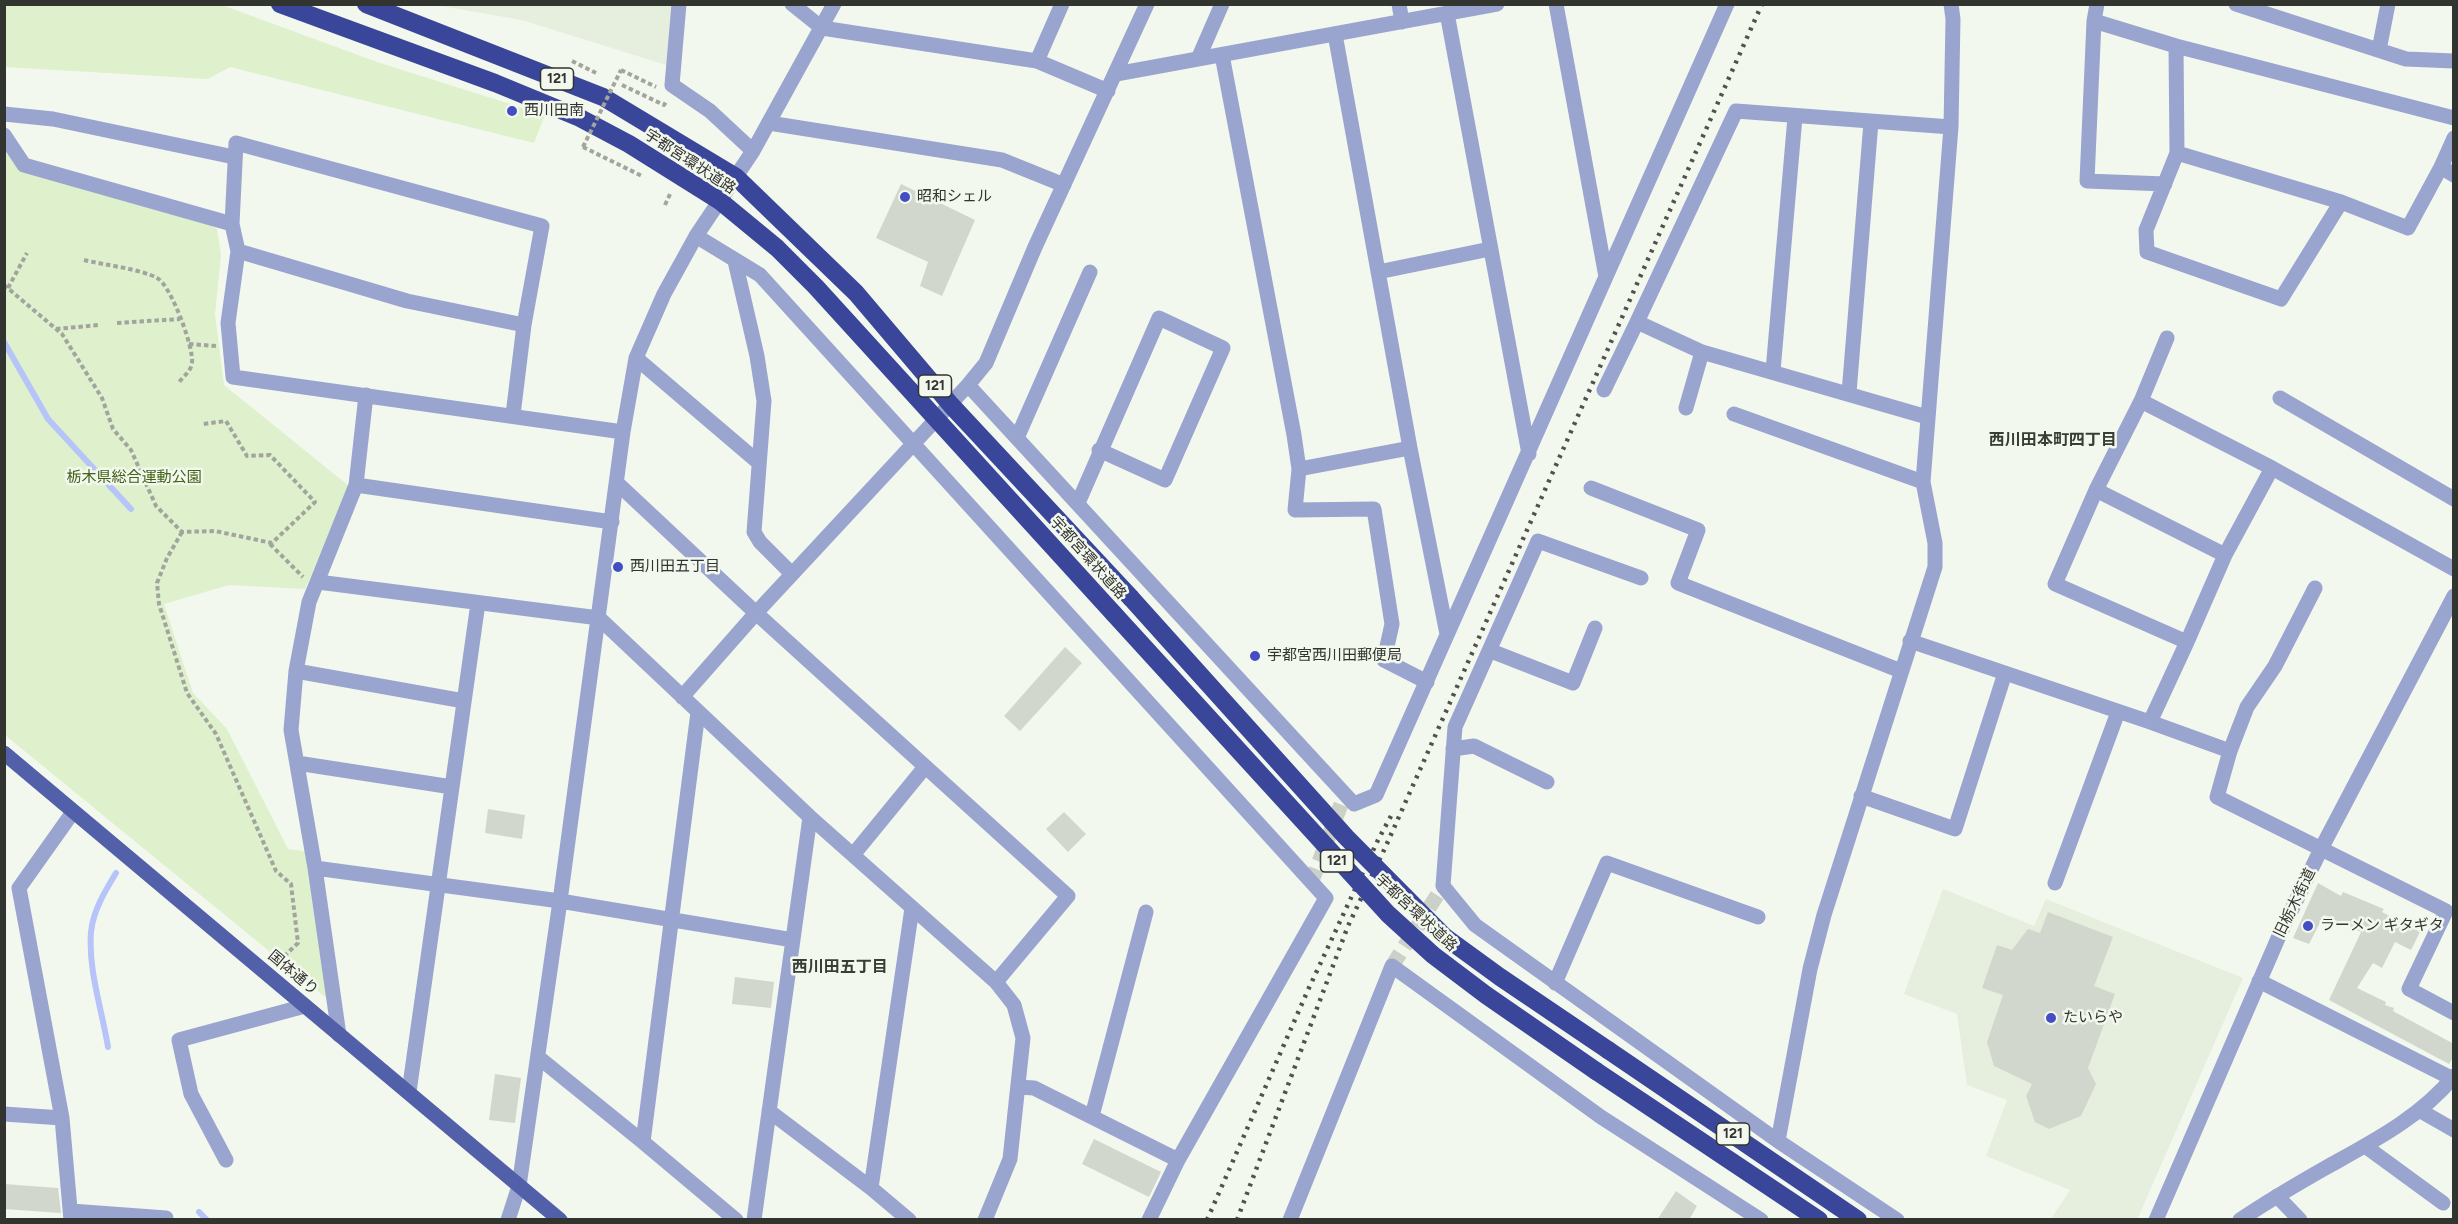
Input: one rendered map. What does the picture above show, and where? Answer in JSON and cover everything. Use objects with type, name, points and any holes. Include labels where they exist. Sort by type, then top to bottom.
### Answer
[{"type":"highway","name":"宇都宮環状道路","points":[[280,4],[495,83],[580,118],[629,144],[720,201],[785,256],[937,418],[1388,914],[1451,969],[1596,1071],[1819,1220]]},
{"type":"highway","name":"宇都宮環状道路","points":[[366,4],[603,97],[736,177],[856,293],[951,405],[1131,598],[1346,837],[1445,937],[1500,977],[1858,1220]]},
{"type":"main road","name":"国体通り","points":[[4,753],[560,1220]]},
{"type":"street","points":[[679,4],[672,85],[710,111],[753,151]]},
{"type":"street","points":[[792,4],[822,28],[1037,61],[1108,91]]},
{"type":"street","points":[[508,1220],[519,1186],[623,432],[636,358],[664,294],[696,236],[753,151],[834,4]]},
{"type":"street","points":[[1037,61],[1062,4]]},
{"type":"street","points":[[682,696],[792,574],[951,405],[986,363],[1147,4]]},
{"type":"street","points":[[1198,59],[1222,4]]},
{"type":"street","points":[[1399,4],[1402,22]]},
{"type":"street","points":[[1556,4],[1606,278]]},
{"type":"street","points":[[968,386],[1354,804],[1377,795],[1727,4]]},
{"type":"street","points":[[1778,1141],[1809,969],[1861,796],[1935,567],[1935,543],[1923,482],[1951,128],[1953,30],[1951,4]]},
{"type":"street","points":[[2097,4],[2094,21],[2087,181],[2165,184]]},
{"type":"street","points":[[2236,4],[2267,9],[2406,58],[2454,61]]},
{"type":"street","points":[[2379,50],[2388,4]]},
{"type":"street","points":[[1116,74],[1496,5]]},
{"type":"street","points":[[1448,13],[1529,453]]},
{"type":"street","points":[[2094,21],[2176,46],[2454,118]]},
{"type":"street","points":[[1335,34],[1410,448],[1447,634]]},
{"type":"street","points":[[2176,46],[2177,153],[2146,230],[2147,252],[2281,299],[2340,202]]},
{"type":"street","points":[[1222,55],[1299,469],[1296,510],[1374,509],[1392,624],[1384,660],[1427,682]]},
{"type":"street","points":[[1604,390],[1736,111],[1951,128]]},
{"type":"street","points":[[4,114],[53,119],[234,157]]},
{"type":"street","points":[[1773,371],[1795,117]]},
{"type":"street","points":[[1849,393],[1871,122]]},
{"type":"street","points":[[769,123],[1002,160],[1064,185]]},
{"type":"street","points":[[4,135],[24,165],[232,224]]},
{"type":"street","points":[[2177,153],[2340,202],[2408,228],[2447,171],[2454,138]]},
{"type":"street","points":[[513,415],[524,325],[542,226],[236,143],[232,224],[238,251],[228,323],[233,377],[623,432]]},
{"type":"street","points":[[696,236],[760,275],[1326,898],[1178,1160],[1149,1220]]},
{"type":"street","points":[[1378,272],[1490,249]]},
{"type":"street","points":[[238,251],[407,301],[524,325]]},
{"type":"street","points":[[735,261],[757,356],[764,401],[754,532],[759,542],[792,574]]},
{"type":"street","points":[[1017,438],[1090,272]]},
{"type":"street","points":[[1078,503],[1100,450],[1159,318],[1223,348],[1165,480],[1100,450]]},
{"type":"street","points":[[1637,322],[1702,352],[1927,417]]},
{"type":"street","points":[[2167,338],[2141,401],[2096,490],[2055,584],[2187,642]]},
{"type":"street","points":[[1686,408],[1702,352]]},
{"type":"street","points":[[636,358],[758,462]]},
{"type":"street","points":[[339,1035],[315,868],[291,730],[296,671],[309,602],[356,485],[366,394]]},
{"type":"street","points":[[2280,398],[2454,499]]},
{"type":"street","points":[[2141,401],[2272,468],[2454,569]]},
{"type":"street","points":[[1734,414],[1923,482]]},
{"type":"street","points":[[1299,469],[1410,448]]},
{"type":"street","points":[[2150,722],[2225,555],[2272,468]]},
{"type":"street","points":[[616,483],[1068,896],[996,982]]},
{"type":"street","points":[[356,485],[612,522]]},
{"type":"street","points":[[1592,488],[1698,530],[1678,583],[1901,671]]},
{"type":"street","points":[[2096,490],[2225,555]]},
{"type":"street","points":[[1641,578],[1538,541],[1491,651],[1455,727],[1443,886],[1475,925],[1778,1141],[1897,1220]]},
{"type":"street","points":[[317,585],[599,618],[810,817],[996,982],[1014,1005],[1023,1038],[1010,1159],[985,1220]]},
{"type":"street","points":[[2315,588],[2275,666],[2247,706],[2230,751],[2217,797],[2446,911],[2409,989],[2454,1013]]},
{"type":"street","name":"旧栃木街道","points":[[2156,1220],[2259,981],[2321,849],[2454,596]]},
{"type":"street","points":[[409,1092],[478,603]]},
{"type":"street","points":[[1491,651],[1573,683],[1595,628]]},
{"type":"street","points":[[1910,641],[2230,751]]},
{"type":"street","points":[[296,671],[464,701]]},
{"type":"street","points":[[1861,796],[1954,829],[2005,673]]},
{"type":"street","points":[[643,1142],[698,712]]},
{"type":"street","points":[[2055,884],[2118,712]]},
{"type":"street","points":[[1453,749],[1474,746],[1547,782]]},
{"type":"street","points":[[297,763],[452,787]]},
{"type":"street","points":[[853,855],[926,767]]},
{"type":"street","points":[[73,812],[19,888],[62,1118],[71,1215],[166,1218]]},
{"type":"street","points":[[754,1220],[810,817]]},
{"type":"street","points":[[1555,983],[1607,863],[1758,917]]},
{"type":"street","points":[[315,868],[560,901],[793,940]]},
{"type":"street","points":[[871,1188],[912,908]]},
{"type":"street","points":[[1092,1116],[1146,912]]},
{"type":"street","points":[[1290,1220],[1392,966],[1601,1117],[1761,1220]]},
{"type":"street","points":[[2240,1220],[2277,1196],[2387,1134],[2443,1089],[2452,1077],[2259,981]]},
{"type":"street","points":[[226,1160],[191,1094],[179,1040],[305,1006]]},
{"type":"street","points":[[538,1057],[736,1220]]},
{"type":"street","points":[[1018,1087],[1034,1088],[1178,1160]]},
{"type":"street","points":[[2419,1110],[2454,1130]]},
{"type":"street","points":[[769,1111],[871,1188],[909,1220]]},
{"type":"street","points":[[4,1114],[62,1118]]},
{"type":"street","points":[[2365,1146],[2443,1203]]},
{"type":"street","points":[[2277,1196],[2300,1220]]},
{"type":"path","points":[[572,61],[603,76]]},
{"type":"path","points":[[652,181],[583,147],[621,70],[660,88]]},
{"type":"path","points":[[613,81],[664,105],[670,93]]},
{"type":"path","points":[[662,186],[672,190],[665,205]]},
{"type":"path","points":[[27,253],[6,287],[68,342],[102,398],[113,429],[131,450],[156,506],[182,532],[215,531],[270,544],[317,585]]},
{"type":"path","points":[[84,260],[158,278],[166,287],[189,344],[192,362],[186,375],[179,382]]},
{"type":"path","points":[[117,323],[180,319]]},
{"type":"path","points":[[56,329],[99,325]]},
{"type":"path","points":[[189,344],[231,347]]},
{"type":"path","points":[[203,424],[226,421],[247,456],[270,455],[315,502],[270,544]]},
{"type":"path","points":[[182,532],[167,558],[157,583],[159,604],[187,693],[216,734],[276,871],[291,884],[298,943],[266,974]]},
{"type":"shaded area","points":[[435,5],[672,5],[666,65],[522,20]]},
{"type":"shaded area","points":[[1943,889],[2034,926],[2046,899],[2243,978],[2137,1220],[2051,1219],[2070,1190],[1986,1156],[2007,1100],[1967,1085],[1957,1014],[1904,994]]},
{"type":"green space","points":[[4,5],[222,5],[377,62],[545,115],[534,143],[230,67],[208,79],[5,67]]},
{"type":"green space","name":"栃木県総合運動公園","points":[[4,142],[23,170],[205,222],[217,229],[221,255],[215,314],[224,385],[349,486],[305,589],[229,585],[164,604],[193,693],[227,729],[288,849],[309,852],[330,1001],[5,735]]},
{"type":"building","points":[[901,184],[975,220],[942,296],[920,286],[928,262],[876,238]]},
{"type":"building","points":[[1065,647],[1082,663],[1020,731],[1004,716]]},
{"type":"building","points":[[488,809],[525,815],[522,839],[485,833]]},
{"type":"building","points":[[1064,812],[1086,834],[1068,852],[1046,829]]},
{"type":"building","points":[[2318,883],[2341,896],[2343,892],[2384,909],[2382,912],[2420,932],[2411,950],[2395,942],[2382,968],[2373,963],[2357,988],[2386,1002],[2385,1005],[2394,1008],[2393,1011],[2454,1044],[2454,1056],[2449,1064],[2329,1000],[2361,932],[2324,915],[2309,944],[2293,938]]},
{"type":"building","name":"たいらや","points":[[2048,912],[2113,937],[2094,986],[2115,994],[2088,1068],[2096,1084],[2081,1116],[2049,1129],[2035,1122],[2026,1096],[2032,1084],[1994,1066],[1987,1042],[2003,995],[1982,988],[1997,945],[2012,950],[2028,929],[2040,933]]},
{"type":"building","points":[[735,977],[774,982],[771,1008],[732,1004]]},
{"type":"building","points":[[495,1074],[521,1078],[515,1123],[489,1120]]},
{"type":"building","points":[[1094,1139],[1161,1172],[1149,1197],[1082,1164]]},
{"type":"building","points":[[4,1184],[58,1188],[61,1213],[4,1209]]},
{"type":"building","points":[[1676,1191],[1697,1206],[1689,1220],[1657,1220]]},
{"type":"waterway","points":[[4,342],[48,419],[131,509]]},
{"type":"waterway","points":[[108,1047],[93,975],[91,932],[97,909],[116,873]]},
{"type":"waterway","points":[[199,1212],[207,1220]]},
{"type":"tunnel","points":[[1311,883],[1345,794]]},
{"type":"tunnel","points":[[1392,966],[1443,886]]},
{"type":"railway","points":[[1237,1220],[1348,926],[1385,848],[1762,4]]},
{"type":"railway","points":[[1207,1220],[1308,990],[1391,816]]},
{"type":"place","name":"西川田南","points":[[512,111]]},
{"type":"place","name":"昭和シェル","points":[[905,197]]},
{"type":"place","name":"西川田五丁目","points":[[618,567]]},
{"type":"place","name":"宇都宮西川田郵便局","points":[[1255,656]]},
{"type":"place","name":"ラーメン ギタギタ","points":[[2308,926]]},
{"type":"place","name":"たいらや","points":[[2051,1018]]},
{"type":"district","name":"西川田本町四丁目","points":[[2053,440]]},
{"type":"district","name":"西川田五丁目","points":[[840,967]]}]
